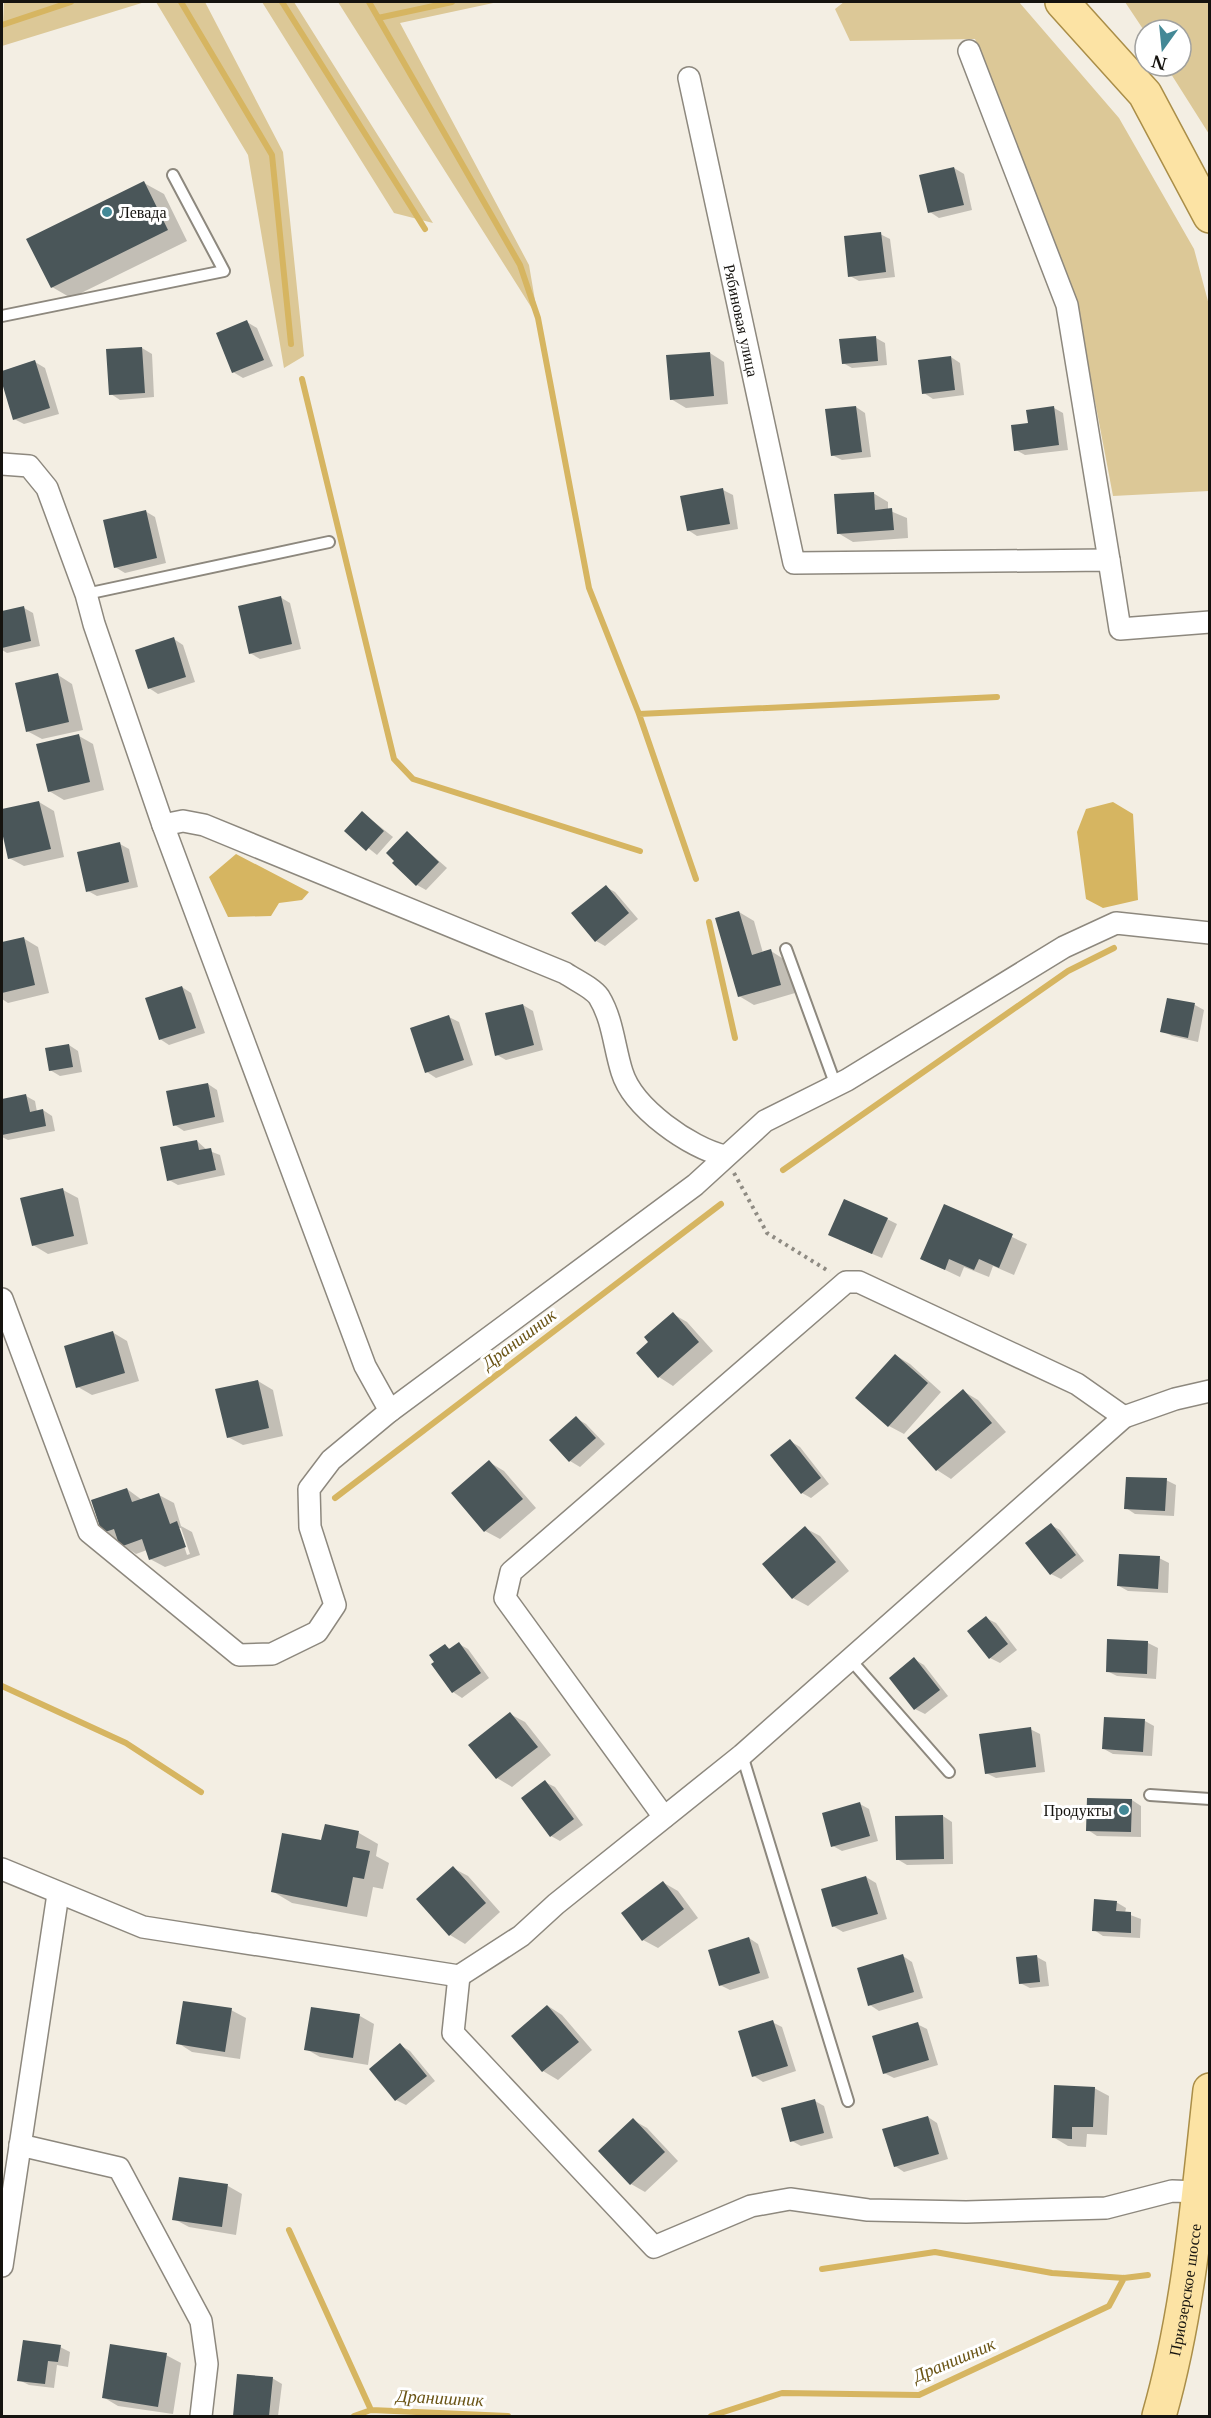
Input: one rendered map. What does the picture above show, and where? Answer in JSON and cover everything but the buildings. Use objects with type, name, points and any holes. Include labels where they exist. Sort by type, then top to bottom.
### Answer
[{"type":"main road","points":[[1062,2],[1145,94],[1209,216]]},
{"type":"main road","name":"Приозерское шоссе","points":[[1159,2416],[1175,2356],[1198,2192],[1209,2090]]},
{"type":"street","points":[[969,51],[1067,305],[1120,629],[1209,622]]},
{"type":"street","name":"Рябиновая улица","points":[[689,78],[794,563],[1109,560]]},
{"type":"street","points":[[2,464],[29,466],[47,488],[86,594],[94,624],[163,825],[365,1366],[390,1411]]},
{"type":"street","points":[[163,825],[183,821],[204,825],[566,973],[598,995],[612,1028],[622,1074],[633,1095],[653,1117],[705,1152],[725,1156]]},
{"type":"street","points":[[2,1299],[89,1532],[213,1636],[240,1655],[272,1654],[317,1632],[335,1605],[310,1527],[309,1489],[331,1460],[390,1411],[695,1185],[765,1121],[836,1086],[1064,947],[1116,923],[1209,933]]},
{"type":"street","points":[[664,1817],[505,1598],[511,1572],[846,1282],[859,1282],[1077,1384],[1124,1417]]},
{"type":"street","points":[[2,1869],[58,1894],[143,1927],[459,1976],[521,1936],[556,1904],[742,1755],[1124,1417],[1175,1399],[1209,1391]]},
{"type":"street","points":[[2,2266],[58,1894]]},
{"type":"street","points":[[459,1976],[453,2033],[654,2247],[752,2206],[790,2199],[868,2210],[966,2212],[1106,2208],[1172,2191],[1198,2192]]},
{"type":"street","points":[[20,2145],[119,2168],[201,2322],[207,2364],[201,2416]]},
{"type":"lane","points":[[2,316],[224,270],[173,175]]},
{"type":"lane","points":[[86,594],[329,542]]},
{"type":"lane","points":[[786,949],[836,1086]]},
{"type":"lane","points":[[849,1658],[949,1772]]},
{"type":"lane","points":[[742,1755],[848,2101]]},
{"type":"lane","points":[[1150,1795],[1209,1799]]},
{"type":"path","points":[[725,1156],[767,1233],[846,1282]]},
{"type":"shaded area","points":[[4,2],[145,2],[2,46]]},
{"type":"shaded area","points":[[156,2],[205,2],[283,152],[304,356],[284,368],[248,155]]},
{"type":"shaded area","points":[[262,2],[294,2],[433,223],[394,213]]},
{"type":"shaded area","points":[[338,2],[498,2],[400,23],[529,265],[538,318]]},
{"type":"shaded area","points":[[844,2],[1019,2],[1119,118],[1194,249],[1209,305],[1209,491],[1113,496],[1076,301],[975,39],[850,41],[835,9]]},
{"type":"shaded area","points":[[1125,2],[1209,2],[1209,134],[1174,78],[1193,78],[1193,18],[1136,18]]},
{"type":"shaded area","points":[[1113,802],[1133,814],[1138,900],[1103,908],[1086,899],[1077,832],[1086,809]]},
{"type":"shaded area","points":[[236,854],[309,892],[302,900],[279,903],[271,916],[228,917],[209,877]]},
{"type":"waterway","points":[[2,25],[71,2]]},
{"type":"waterway","points":[[181,2],[272,155],[291,344]]},
{"type":"waterway","points":[[282,2],[425,229]]},
{"type":"waterway","points":[[369,2],[520,265],[538,318],[589,588],[639,714],[997,697]]},
{"type":"waterway","points":[[378,18],[452,2]]},
{"type":"waterway","points":[[302,379],[394,759],[413,779],[640,851]]},
{"type":"waterway","points":[[639,714],[696,879]]},
{"type":"waterway","points":[[709,922],[735,1038]]},
{"type":"waterway","points":[[783,1170],[1068,971],[1114,948]]},
{"type":"waterway","name":"Дранишник","points":[[335,1498],[721,1204]]},
{"type":"waterway","points":[[2,1686],[126,1743],[201,1792]]},
{"type":"waterway","points":[[289,2230],[371,2410]]},
{"type":"waterway","points":[[822,2269],[935,2252],[1052,2273],[1124,2278],[1148,2275]]},
{"type":"waterway","name":"Дранишник","points":[[711,2416],[782,2393],[919,2395],[1109,2306],[1124,2278]]},
{"type":"waterway","name":"Дранишник","points":[[354,2416],[371,2410],[508,2416]]},
{"type":"place","name":"Левада","points":[[107,212]]},
{"type":"place","name":"Продукты","points":[[1124,1810]]}]
